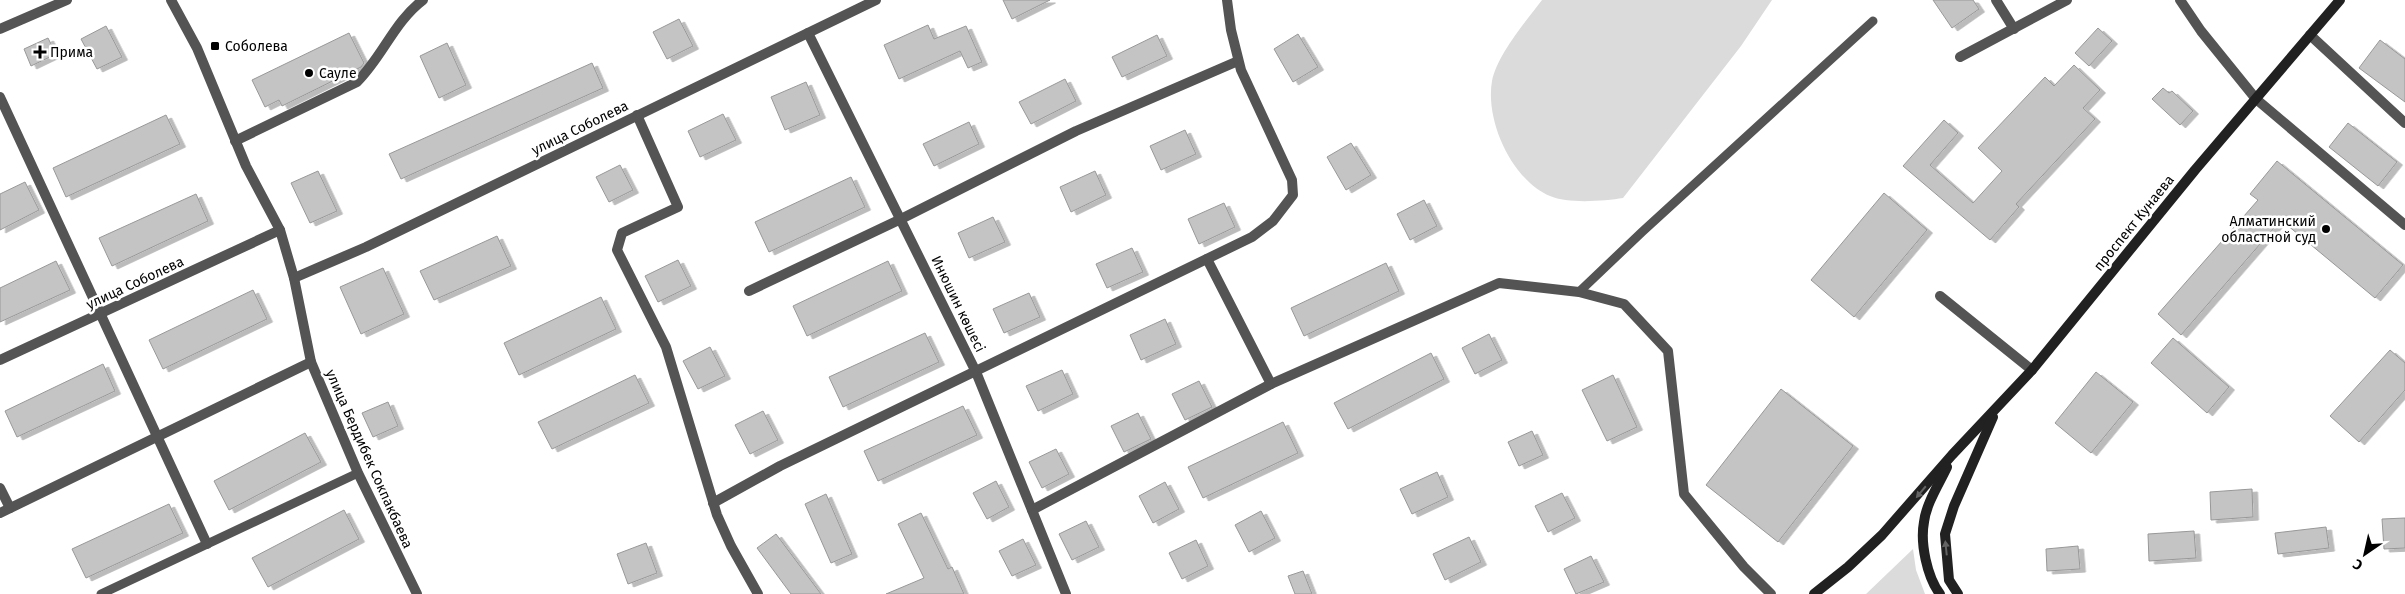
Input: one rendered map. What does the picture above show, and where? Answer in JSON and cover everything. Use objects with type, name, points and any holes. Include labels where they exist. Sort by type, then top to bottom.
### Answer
[{"type":"main road","name":"проспект Кунаева","points":[[1814,594],[1848,568],[1882,535],[1952,455],[1995,412],[2337,3]]},
{"type":"main road","points":[[1958,594],[1950,580],[1945,534],[1995,412]]},
{"type":"main road","points":[[1940,594],[1933,585],[1925,558],[1924,522],[1952,455]]},
{"type":"street","points":[[0,29],[67,0]]},
{"type":"street","name":"улица Бердибек Сокпакбаева","points":[[172,0],[197,48],[246,166],[280,230],[294,278],[311,362],[358,473],[417,594]]},
{"type":"street","points":[[236,142],[357,82],[372,68],[390,35],[409,11],[423,0]]},
{"type":"street","name":"улица Соболева","points":[[294,278],[366,247],[876,0]]},
{"type":"street","points":[[714,503],[780,466],[1252,237],[1273,221],[1293,195],[1292,180],[1238,61],[1227,0]]},
{"type":"street","points":[[1996,0],[2014,29]]},
{"type":"street","points":[[1960,57],[2067,0]]},
{"type":"street","points":[[2180,0],[2201,31],[2256,99],[2405,225]]},
{"type":"street","name":"Инюшин көшесі","points":[[808,33],[976,372],[1066,594]]},
{"type":"street","points":[[2310,35],[2405,123]]},
{"type":"street","points":[[749,291],[901,219],[1076,131],[1238,61]]},
{"type":"street","points":[[0,97],[207,544]]},
{"type":"street","points":[[637,115],[678,207],[622,233],[617,250],[666,347],[714,503],[730,546],[758,594]]},
{"type":"street","name":"улица Соболева","points":[[0,360],[280,230]]},
{"type":"street","points":[[1207,259],[1271,384]]},
{"type":"street","points":[[1032,510],[1271,384],[1499,283],[1579,292],[1624,304],[1668,351],[1684,494],[1744,567],[1771,594]]},
{"type":"street","points":[[1940,296],[2032,370]]},
{"type":"street","points":[[0,512],[311,362]]},
{"type":"street","points":[[0,488],[10,508]]},
{"type":"lane","points":[[1579,292],[1873,21]]},
{"type":"lane","points":[[100,594],[358,473]]},
{"type":"shaded area","points":[[1542,0],[1772,0],[1741,46],[1623,198],[1586,201],[1558,199],[1550,196],[1536,188],[1524,177],[1504,147],[1497,131],[1493,114],[1491,97],[1495,71],[1506,49]]},
{"type":"shaded area","points":[[1913,549],[1916,570],[1925,594],[1866,594]]},
{"type":"building","points":[[1003,0],[1050,0],[1012,19]]},
{"type":"building","points":[[1933,0],[1973,0],[1979,9],[1952,28]]},
{"type":"building","points":[[679,19],[693,46],[667,59],[653,32]]},
{"type":"building","points":[[928,25],[934,39],[966,26],[982,62],[968,68],[960,51],[899,79],[884,45]]},
{"type":"building","points":[[106,26],[122,57],[97,69],[81,39]]},
{"type":"building","points":[[2098,28],[2112,41],[2089,66],[2075,53]]},
{"type":"building","name":"Сауле","points":[[349,33],[364,63],[361,67],[282,106],[279,100],[265,107],[252,80]]},
{"type":"building","points":[[1298,34],[1318,67],[1293,82],[1274,49]]},
{"type":"building","points":[[1157,35],[1167,56],[1122,77],[1112,57]]},
{"type":"building","name":"Прима","points":[[48,38],[56,54],[31,66],[24,49]]},
{"type":"building","points":[[2380,40],[2405,59],[2405,102],[2359,68]]},
{"type":"building","points":[[447,43],[466,85],[439,98],[420,56]]},
{"type":"building","points":[[592,63],[603,88],[401,179],[389,154]]},
{"type":"building","points":[[2074,65],[2100,90],[2083,108],[2095,119],[2016,204],[2019,207],[1990,240],[1903,166],[1944,120],[1958,133],[1930,165],[1973,203],[2002,171],[1978,148],[2045,77],[2054,86]]},
{"type":"building","points":[[1065,79],[1076,101],[1031,124],[1019,102]]},
{"type":"building","points":[[806,82],[820,115],[785,130],[771,97]]},
{"type":"building","points":[[2163,88],[2169,93],[2172,91],[2193,111],[2180,125],[2152,99]]},
{"type":"building","points":[[723,114],[736,140],[700,157],[688,131]]},
{"type":"building","points":[[166,115],[180,144],[66,197],[53,168]]},
{"type":"building","points":[[969,122],[979,144],[934,166],[923,144]]},
{"type":"building","points":[[2348,123],[2397,162],[2378,186],[2329,147]]},
{"type":"building","points":[[1185,130],[1196,154],[1161,170],[1150,146]]},
{"type":"building","points":[[1351,143],[1371,175],[1346,190],[1327,157]]},
{"type":"building","points":[[2277,161],[2403,265],[2375,298],[2281,220],[2181,335],[2158,314],[2258,200],[2250,194]]},
{"type":"building","points":[[620,165],[633,190],[609,202],[596,177]]},
{"type":"building","points":[[318,171],[337,211],[310,223],[291,183]]},
{"type":"building","points":[[1095,171],[1106,195],[1071,212],[1060,187]]},
{"type":"building","points":[[851,177],[865,207],[769,252],[755,222]]},
{"type":"building","points":[[25,182],[39,210],[0,230],[0,194]]},
{"type":"building","points":[[1884,193],[1927,230],[1854,317],[1811,280]]},
{"type":"building","points":[[196,194],[208,221],[112,266],[99,238]]},
{"type":"building","points":[[1424,200],[1437,226],[1410,240],[1397,214]]},
{"type":"building","points":[[1224,203],[1235,227],[1199,244],[1188,219]]},
{"type":"building","points":[[993,217],[1005,242],[969,258],[958,233]]},
{"type":"building","points":[[497,236],[511,266],[434,300],[420,271]]},
{"type":"building","points":[[1132,248],[1143,272],[1107,288],[1096,264]]},
{"type":"building","points":[[678,260],[691,286],[658,302],[645,276]]},
{"type":"building","points":[[56,261],[70,290],[0,322],[0,288]]},
{"type":"building","points":[[888,261],[902,291],[807,336],[793,306]]},
{"type":"building","points":[[1386,263],[1399,291],[1304,336],[1291,308]]},
{"type":"building","points":[[383,268],[404,314],[361,334],[340,287]]},
{"type":"building","points":[[253,290],[267,319],[163,369],[149,340]]},
{"type":"building","points":[[1029,293],[1040,317],[1004,333],[993,309]]},
{"type":"building","points":[[601,297],[616,329],[519,375],[504,343]]},
{"type":"building","points":[[1165,319],[1176,344],[1141,360],[1130,335]]},
{"type":"building","points":[[925,333],[939,362],[843,407],[829,377]]},
{"type":"building","points":[[1489,334],[1502,360],[1475,374],[1462,348]]},
{"type":"building","points":[[2173,338],[2229,387],[2207,413],[2151,363]]},
{"type":"building","points":[[710,347],[725,376],[698,389],[683,361]]},
{"type":"building","points":[[2390,350],[2405,363],[2405,390],[2359,442],[2330,416]]},
{"type":"building","points":[[1431,353],[1444,379],[1348,429],[1334,403]]},
{"type":"building","points":[[103,364],[115,391],[17,437],[5,411]]},
{"type":"building","points":[[1062,370],[1073,394],[1038,411],[1026,386]]},
{"type":"building","points":[[2096,372],[2133,402],[2091,453],[2055,423]]},
{"type":"building","points":[[635,375],[649,403],[552,449],[538,422]]},
{"type":"building","points":[[1613,375],[1637,427],[1607,441],[1582,390]]},
{"type":"building","points":[[1199,381],[1212,407],[1185,420],[1172,394]]},
{"type":"building","points":[[1781,389],[1853,446],[1778,542],[1706,485]]},
{"type":"building","points":[[388,402],[398,426],[373,437],[362,413]]},
{"type":"building","points":[[963,406],[977,435],[878,481],[864,451]]},
{"type":"building","points":[[763,411],[778,440],[750,454],[735,425]]},
{"type":"building","points":[[1138,413],[1151,439],[1124,452],[1111,426]]},
{"type":"building","points":[[1283,422],[1298,453],[1203,498],[1188,467]]},
{"type":"building","points":[[1532,431],[1543,455],[1519,466],[1508,442]]},
{"type":"building","points":[[305,433],[321,462],[229,510],[214,481]]},
{"type":"building","points":[[1056,449],[1069,474],[1042,488],[1029,462]]},
{"type":"building","points":[[1437,472],[1448,497],[1412,514],[1400,489]]},
{"type":"building","points":[[996,481],[1009,507],[987,519],[973,493]]},
{"type":"building","points":[[1165,482],[1179,509],[1153,523],[1139,496]]},
{"type":"building","points":[[2252,489],[2253,517],[2211,520],[2210,492]]},
{"type":"building","points":[[1562,493],[1575,518],[1548,532],[1535,506]]},
{"type":"building","points":[[826,494],[852,554],[831,563],[805,504]]},
{"type":"building","points":[[169,504],[183,533],[86,578],[72,549]]},
{"type":"building","points":[[344,510],[359,539],[268,587],[252,558]]},
{"type":"building","points":[[1261,511],[1275,538],[1249,552],[1235,525]]},
{"type":"building","points":[[921,513],[948,569],[952,567],[964,594],[886,594],[924,578],[898,524]]},
{"type":"building","points":[[2405,518],[2405,548],[2384,549],[2382,519]]},
{"type":"building","points":[[1086,521],[1099,547],[1072,560],[1059,534]]},
{"type":"building","points":[[2326,527],[2329,548],[2278,554],[2275,533]]},
{"type":"building","points":[[2194,531],[2196,558],[2149,561],[2148,534]]},
{"type":"building","points":[[776,534],[821,594],[791,594],[757,548]]},
{"type":"building","points":[[1469,537],[1481,562],[1445,580],[1433,554]]},
{"type":"building","points":[[1023,539],[1036,565],[1012,576],[999,551]]},
{"type":"building","points":[[1196,540],[1208,566],[1182,579],[1169,553]]},
{"type":"building","points":[[646,543],[657,573],[628,584],[617,554]]},
{"type":"building","points":[[2078,546],[2080,569],[2047,571],[2046,549]]},
{"type":"building","points":[[1591,556],[1604,582],[1576,594],[1564,569]]},
{"type":"building","points":[[1303,571],[1312,594],[1295,594],[1288,576]]},
{"type":"place","name":"Соболева","points":[[215,46]]},
{"type":"place","name":"Прима","points":[[40,52]]},
{"type":"place","name":"Сауле","points":[[309,73]]},
{"type":"place","name":"Алматинский областной суд","points":[[2326,229]]}]
